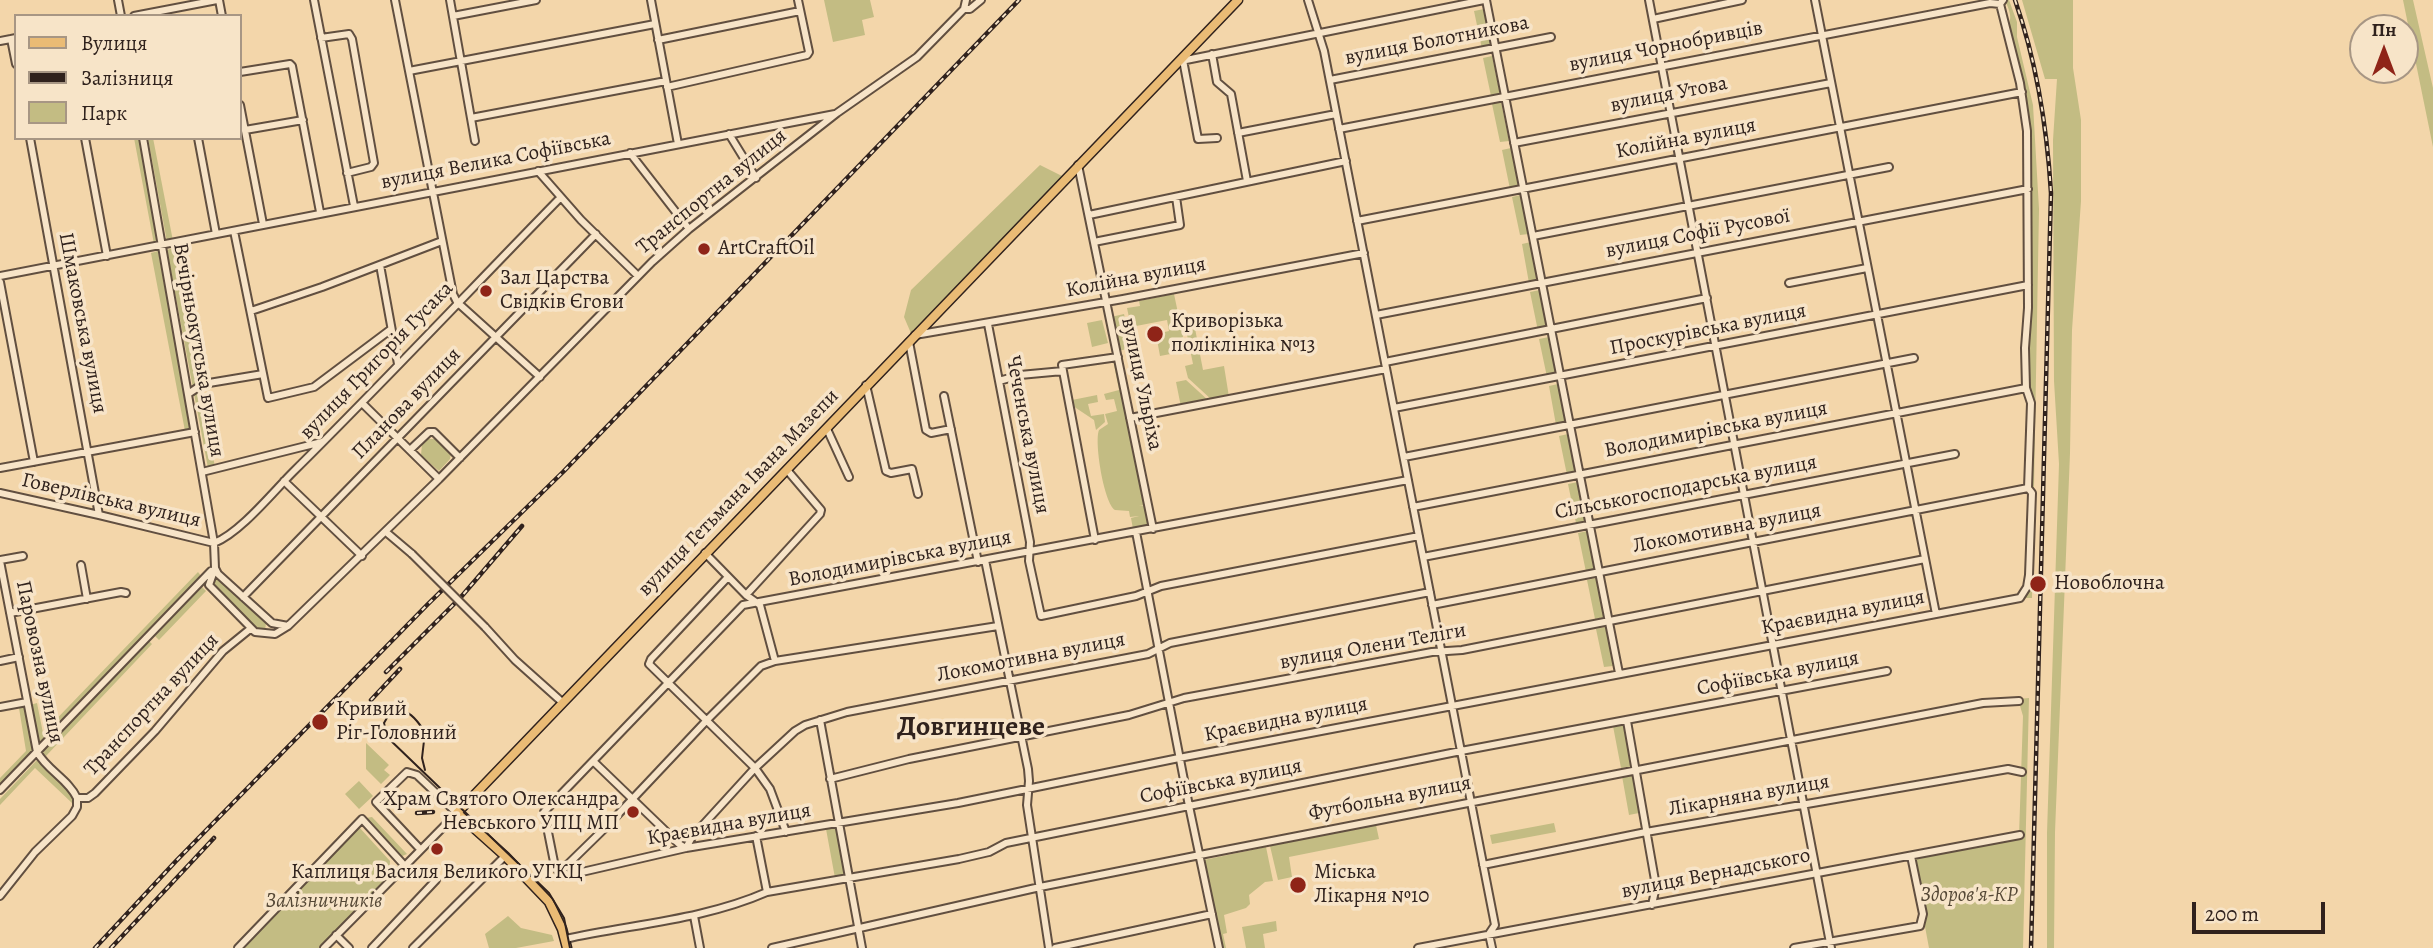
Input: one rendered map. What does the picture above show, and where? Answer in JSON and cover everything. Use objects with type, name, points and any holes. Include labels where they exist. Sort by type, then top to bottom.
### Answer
[{"type":"main road","name":"вулиця Гетьмана Івана Мазепи","points":[[457,813],[1238,0]]},
{"type":"main road","points":[[457,813],[505,856],[549,902],[566,944]]},
{"type":"street","points":[[145,14],[218,0]]},
{"type":"street","points":[[314,0],[354,206]]},
{"type":"street","points":[[395,0],[453,294],[457,302],[540,377]]},
{"type":"street","points":[[450,0],[475,141]]},
{"type":"street","points":[[453,16],[536,0]]},
{"type":"street","points":[[651,0],[678,144]]},
{"type":"street","points":[[471,118],[666,84],[809,54],[798,0]]},
{"type":"street","points":[[964,9],[966,0]]},
{"type":"street","name":"Транспортна вулиця","points":[[215,568],[209,585],[250,629],[269,635],[288,626],[460,458],[638,276],[689,229],[837,113],[917,57],[964,9],[970,9],[981,0]]},
{"type":"street","points":[[1308,0],[1319,32],[1330,80],[1433,605],[1495,925],[1489,934],[1492,948]]},
{"type":"street","points":[[1217,138],[1198,139],[1181,61],[1485,0],[1619,673]]},
{"type":"street","points":[[1649,0],[1830,944]]},
{"type":"street","points":[[1653,19],[1742,0]]},
{"type":"street","points":[[1815,0],[1936,614]]},
{"type":"street","points":[[165,1],[166,10]]},
{"type":"street","points":[[2001,2],[2022,92],[2027,131],[2026,388],[2031,403],[2028,488]]},
{"type":"street","name":"вулиця Чорнобривців","points":[[1339,129],[2001,2]]},
{"type":"street","points":[[658,40],[800,11]]},
{"type":"street","points":[[409,71],[655,24]]},
{"type":"street","points":[[321,38],[349,34],[352,39],[374,163],[371,167],[347,173]]},
{"type":"street","name":"вулиця Болотникова","points":[[1330,80],[1551,37]]},
{"type":"street","points":[[0,41],[13,39]]},
{"type":"street","points":[[1212,54],[1217,82],[1231,94],[1247,181]]},
{"type":"street","points":[[242,72],[291,64],[320,212]]},
{"type":"street","name":"вулиця Утова","points":[[1514,143],[1831,83]]},
{"type":"street","name":"Колійна вулиця","points":[[1357,221],[2022,92]]},
{"type":"street","name":"вулиця Велика Софіївська","points":[[0,276],[837,113]]},
{"type":"street","points":[[1238,133],[1336,114]]},
{"type":"street","points":[[242,115],[263,224]]},
{"type":"street","points":[[245,130],[303,120]]},
{"type":"street","points":[[729,134],[756,178]]},
{"type":"street","name":"Шмаковська вулиця","points":[[30,140],[99,514]]},
{"type":"street","points":[[85,140],[107,256]]},
{"type":"street","name":"Вечірньокутська вулиця","points":[[143,140],[214,543],[215,568]]},
{"type":"street","points":[[198,140],[216,234]]},
{"type":"street","points":[[630,153],[689,229]]},
{"type":"street","points":[[1089,215],[1346,161]]},
{"type":"street","name":"вулиця Ульріха","points":[[1078,165],[1153,529]]},
{"type":"street","points":[[1533,236],[1889,167]]},
{"type":"street","points":[[538,171],[560,198],[638,276]]},
{"type":"street","name":"вулиця Софії Русової","points":[[1376,315],[2028,189]]},
{"type":"street","points":[[1094,242],[1180,225],[1176,197]]},
{"type":"street","name":"вулиця Григорія Гусака","points":[[214,543],[232,532],[284,481],[560,198]]},
{"type":"street","points":[[234,231],[268,398],[314,387],[390,330]]},
{"type":"street","name":"Планова вулиця","points":[[243,597],[596,234]]},
{"type":"street","points":[[251,311],[442,241]]},
{"type":"street","name":"Колійна вулиця","points":[[912,338],[1364,253]]},
{"type":"street","points":[[380,265],[398,363]]},
{"type":"street","name":"Проскурівська вулиця","points":[[1789,283],[1867,268]]},
{"type":"street","points":[[0,282],[34,462]]},
{"type":"street","name":"Проскурівська вулиця","points":[[1394,408],[2028,285]]},
{"type":"street","name":"Проскурівська вулиця","points":[[1130,418],[1707,298]]},
{"type":"street","name":"Чеченська вулиця","points":[[988,324],[1030,542],[1028,552]]},
{"type":"street","points":[[912,338],[926,430],[931,433],[951,429]]},
{"type":"street","points":[[1095,540],[1062,365],[1118,356]]},
{"type":"street","name":"Володимирівська вулиця","points":[[1404,457],[1914,358]]},
{"type":"street","points":[[999,381],[1020,375],[1063,371]]},
{"type":"street","points":[[188,394],[203,384],[263,373]]},
{"type":"street","points":[[866,385],[886,471],[891,473],[912,469],[918,494]]},
{"type":"street","name":"Володимирівська вулиця","points":[[1413,507],[2026,388]]},
{"type":"street","points":[[944,396],[998,626],[1028,769],[1027,805],[1052,948],[1212,914]]},
{"type":"street","points":[[362,403],[439,479]]},
{"type":"street","points":[[827,429],[849,477]]},
{"type":"street","points":[[0,468],[195,432]]},
{"type":"street","points":[[410,450],[429,432],[434,432],[460,458]]},
{"type":"street","points":[[202,472],[324,441]]},
{"type":"street","name":"Сільськогосподарська вулиця","points":[[1423,557],[1955,454]]},
{"type":"street","points":[[746,595],[820,514],[821,510],[787,470]]},
{"type":"street","name":"Володимирівська вулиця","points":[[559,873],[554,862],[544,812],[743,605],[1408,480]]},
{"type":"street","points":[[284,481],[362,556]]},
{"type":"street","name":"Локомотивна вулиця","points":[[1433,605],[2028,488]]},
{"type":"street","name":"Краєвидна вулиця","points":[[559,873],[569,875],[686,848],[958,803],[1619,673],[2020,598],[2029,575],[2032,493],[2028,488]]},
{"type":"street","name":"Говерлівська вулиця","points":[[0,493],[214,543]]},
{"type":"street","points":[[386,532],[412,554],[515,660],[562,702]]},
{"type":"street","points":[[1136,532],[1219,948]]},
{"type":"street","points":[[1028,552],[1041,616],[1136,596],[1161,586],[1419,536]]},
{"type":"street","points":[[705,554],[746,595],[760,605],[775,661]]},
{"type":"street","points":[[0,561],[23,556]]},
{"type":"street","name":"вулиця Олени Теліги","points":[[830,779],[909,759],[1129,715],[1168,702],[1608,622],[1924,559]]},
{"type":"street","name":"Паровозна вулиця","points":[[0,561],[37,752],[73,790],[77,798]]},
{"type":"street","points":[[81,565],[87,598]]},
{"type":"street","points":[[0,790],[215,568],[218,574],[272,624],[288,626]]},
{"type":"street","points":[[728,577],[649,661],[755,768],[770,789],[786,832]]},
{"type":"street","name":"Локомотивна вулиця","points":[[686,848],[692,837],[755,768],[795,731],[820,720],[847,712],[1149,654],[1170,643],[1430,592]]},
{"type":"street","points":[[0,612],[126,593]]},
{"type":"street","points":[[559,873],[761,666],[775,661],[998,626]]},
{"type":"street","name":"Транспортна вулиця","points":[[0,896],[35,852],[72,816],[77,807],[77,798],[88,798],[95,793],[155,731],[223,651],[250,629]]},
{"type":"street","points":[[0,661],[19,657]]},
{"type":"street","name":"Софіївська вулиця","points":[[566,944],[694,916],[767,892],[959,859],[989,852],[1006,843],[1461,751],[1888,671]]},
{"type":"street","name":"Футбольна вулиця","points":[[772,948],[1040,887],[1471,801],[1791,739],[1983,704],[2018,701]]},
{"type":"street","points":[[0,707],[27,702]]},
{"type":"street","points":[[820,720],[862,948]]},
{"type":"street","points":[[1627,721],[1656,886],[1652,905]]},
{"type":"street","points":[[593,761],[686,848]]},
{"type":"street","name":"Лікарняна вулиця","points":[[1483,865],[1804,804],[2008,769],[2022,772]]},
{"type":"street","points":[[420,849],[376,802],[407,772],[417,775],[457,813]]},
{"type":"street","name":"вулиця Гетьмана Івана Мазепи","points":[[324,948],[457,813]]},
{"type":"street","points":[[237,948],[362,819],[404,865]]},
{"type":"street","name":"вулиця Вернадського","points":[[1418,948],[2020,835]]},
{"type":"street","points":[[757,836],[767,892]]},
{"type":"street","points":[[415,947],[505,856]]},
{"type":"street","points":[[1794,948],[1919,927],[1923,914],[1911,856]]},
{"type":"street","points":[[372,948],[436,880]]},
{"type":"street","points":[[694,916],[700,948]]},
{"type":"street","points":[[336,935],[349,948]]},
{"type":"green space","points":[[824,0],[870,0],[874,17],[862,20],[865,35],[833,42]]},
{"type":"green space","points":[[2005,0],[2009,0],[2017,22],[2017,37],[2033,105],[2039,209],[2032,598],[2020,598],[2027,587],[2031,403],[2026,388],[2028,132],[2006,28],[2010,18]]},
{"type":"green space","points":[[2022,0],[2073,0],[2073,68],[2081,120],[2081,201],[2072,330],[2070,453],[2055,832],[2054,948],[2047,948],[2047,833],[2059,464],[2054,381],[2053,140],[2057,79],[2045,79]]},
{"type":"green space","points":[[2403,0],[2413,0],[2416,14],[2406,14]]},
{"type":"green space","points":[[1484,9],[1492,48],[1482,49],[1474,11]]},
{"type":"green space","points":[[2419,26],[2433,88],[2433,147],[2419,78]]},
{"type":"green space","points":[[1492,56],[1500,94],[1491,96],[1483,58]]},
{"type":"green space","points":[[1501,102],[1509,141],[1500,142],[1492,104]]},
{"type":"green space","points":[[134,140],[139,140],[158,244],[154,244]]},
{"type":"green space","points":[[148,140],[153,140],[173,241],[167,242]]},
{"type":"green space","points":[[1511,148],[1519,187],[1510,189],[1502,150]]},
{"type":"green space","points":[[1040,165],[1066,178],[913,338],[904,317],[911,290]]},
{"type":"green space","points":[[1521,195],[1529,234],[1520,235],[1512,197]]},
{"type":"green space","points":[[1531,242],[1539,281],[1529,283],[1522,244]]},
{"type":"green space","points":[[173,248],[215,467],[208,468],[167,250]]},
{"type":"green space","points":[[158,251],[191,430],[185,431],[151,253]]},
{"type":"green space","points":[[1540,290],[1548,329],[1538,331],[1530,292]]},
{"type":"green space","points":[[1174,294],[1186,351],[1160,356],[1156,334],[1169,331],[1167,320],[1131,327],[1127,308],[1140,306],[1139,301]]},
{"type":"green space","points":[[1124,314],[1132,348],[1118,351],[1111,317]]},
{"type":"green space","points":[[1193,318],[1203,370],[1224,366],[1229,397],[1213,401],[1188,378],[1185,366],[1193,364],[1184,320]]},
{"type":"green space","points":[[1102,320],[1108,343],[1092,347],[1087,323]]},
{"type":"green space","points":[[1549,337],[1557,376],[1547,377],[1539,339]]},
{"type":"green space","points":[[1113,360],[1116,360],[1146,505],[1139,506],[1145,506],[1149,525],[1133,529],[1131,518],[1139,516],[1130,517],[1129,511],[1115,510],[1111,505],[1099,459],[1099,430],[1108,424],[1105,414],[1117,411],[1114,399],[1106,400],[1104,394],[1119,390]]},
{"type":"green space","points":[[1186,380],[1209,401],[1181,407],[1176,382]]},
{"type":"green space","points":[[1558,384],[1566,423],[1556,425],[1549,386]]},
{"type":"green space","points":[[1097,395],[1098,402],[1088,404],[1091,416],[1104,414],[1105,422],[1096,430],[1094,420],[1073,406],[1072,400]]},
{"type":"green space","points":[[1568,434],[1576,473],[1567,475],[1559,436]]},
{"type":"green space","points":[[428,439],[437,439],[451,453],[450,459],[439,471],[421,455],[422,444]]},
{"type":"green space","points":[[1578,482],[1585,521],[1576,523],[1568,484]]},
{"type":"green space","points":[[1588,531],[1595,570],[1586,572],[1578,533]]},
{"type":"green space","points":[[198,572],[201,576],[41,743],[37,742],[30,705],[37,703],[43,733]]},
{"type":"green space","points":[[1597,578],[1604,617],[1595,619],[1587,580]]},
{"type":"green space","points":[[215,579],[223,582],[266,623],[265,631],[258,630],[215,588],[212,584]]},
{"type":"green space","points":[[202,587],[206,591],[159,640],[155,636]]},
{"type":"green space","points":[[1606,627],[1613,666],[1604,667],[1596,629]]},
{"type":"green space","points":[[149,641],[152,644],[46,756],[42,752]]},
{"type":"green space","name":"Здоров'я-КР","points":[[2029,698],[2023,948],[1929,948],[1912,857],[2019,836],[2023,716],[2018,699]]},
{"type":"green space","points":[[26,707],[33,752],[0,787],[0,778],[26,751],[19,708]]},
{"type":"green space","points":[[1624,724],[1631,767],[1621,768],[1613,726]]},
{"type":"green space","points":[[366,743],[389,765],[384,770],[390,775],[381,784],[366,769]]},
{"type":"green space","points":[[37,760],[74,794],[72,803],[35,768],[0,805],[0,799]]},
{"type":"green space","points":[[1632,774],[1639,813],[1629,815],[1622,776]]},
{"type":"green space","points":[[359,781],[373,796],[359,809],[345,794]]},
{"type":"green space","points":[[372,817],[407,854],[400,857],[383,842],[366,818]]},
{"type":"green space","points":[[1554,823],[1556,832],[1492,844],[1490,835]]},
{"type":"green space","points":[[1376,825],[1379,839],[1289,857],[1292,877],[1278,880],[1270,846]]},
{"type":"green space","name":"Залізничників","points":[[359,827],[390,861],[389,875],[319,948],[242,948]]},
{"type":"green space","points":[[836,827],[845,876],[835,878],[826,829]]},
{"type":"green space","points":[[1266,847],[1273,881],[1265,882],[1249,895],[1250,904],[1246,908],[1224,915],[1227,933],[1223,934],[1226,948],[1220,948],[1204,860]]},
{"type":"green space","points":[[508,916],[521,928],[552,935],[554,941],[516,948],[489,948],[485,934]]},
{"type":"green space","points":[[1276,921],[1277,931],[1263,934],[1265,948],[1246,948],[1242,927]]},
{"type":"tram line","points":[[425,770],[422,758],[425,732],[407,712],[391,711],[384,723],[387,737],[549,893],[564,918],[570,948]]},
{"type":"railway","points":[[95,948],[176,861],[428,604],[563,472],[1019,0]]},
{"type":"railway","points":[[2015,0],[2040,95],[2051,193],[2031,948]]},
{"type":"railway","points":[[386,672],[461,597],[522,526]]},
{"type":"railway","points":[[371,700],[400,669]]},
{"type":"railway","points":[[417,813],[433,812]]},
{"type":"railway","points":[[111,948],[214,838]]},
{"type":"place","name":"ArtCraftOil","points":[[704,249]]},
{"type":"place","name":"Зал Царства Свідків Єгови","points":[[486,291]]},
{"type":"place","name":"Криворізька поліклініка №13","points":[[1155,334]]},
{"type":"place","name":"Новоблочна","points":[[2038,584]]},
{"type":"place","name":"Кривий Ріг-Головний","points":[[320,722]]},
{"type":"place","name":"Храм Святого Олександра Невського УПЦ МП","points":[[633,812]]},
{"type":"place","name":"Каплиця Василя Великого УГКЦ","points":[[437,849]]},
{"type":"place","name":"Міська Лікарня №10","points":[[1298,885]]},
{"type":"district","name":"Довгинцеве","points":[[971,728]]}]
